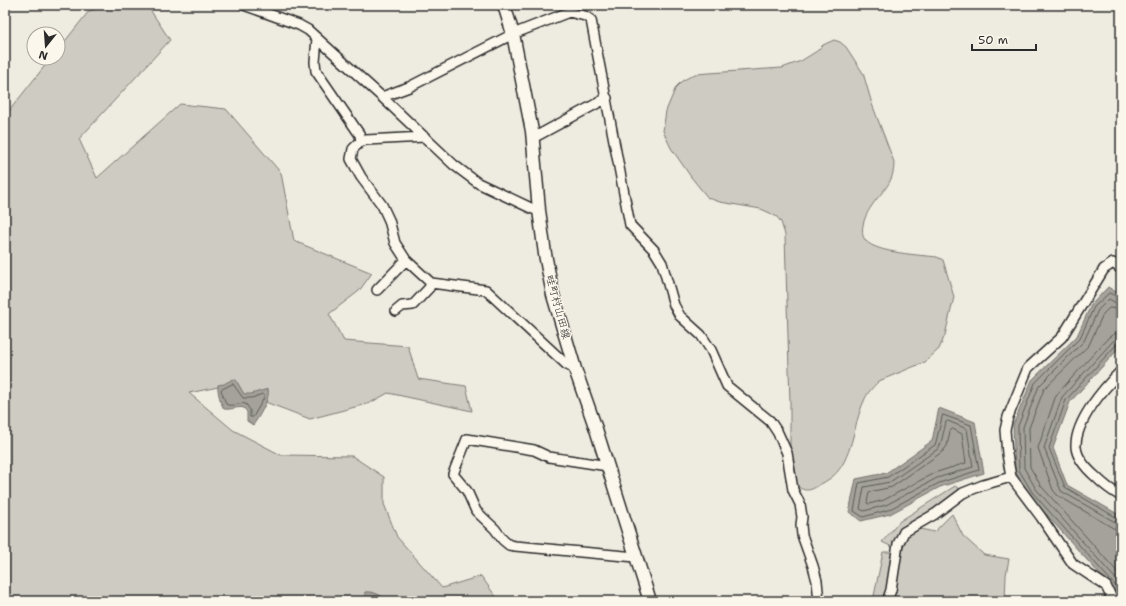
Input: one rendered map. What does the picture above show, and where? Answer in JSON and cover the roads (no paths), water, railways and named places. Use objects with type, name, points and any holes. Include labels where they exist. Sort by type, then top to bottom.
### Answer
[{"type":"main road","name":"畦町村山田線","points":[[504,5],[513,34],[533,138],[539,210],[545,254],[553,295],[575,369],[608,466],[650,601]]},
{"type":"street","points":[[244,5],[266,9],[308,30],[454,165],[478,182],[533,209],[539,210]]},
{"type":"street","points":[[382,97],[415,84],[513,34],[569,9],[591,20],[630,225],[654,250],[662,263],[674,305],[680,316],[701,335],[711,350],[727,386],[770,421],[778,433],[787,453],[793,490],[800,504],[802,535],[817,581],[819,601]]},
{"type":"street","points":[[317,38],[315,62],[316,71],[354,124],[360,135],[361,141]]},
{"type":"street","points":[[533,138],[607,98]]},
{"type":"street","points":[[425,137],[366,140],[361,141],[353,149],[351,159],[361,177],[382,206],[389,220],[395,243],[406,260],[431,283],[486,290],[567,365],[575,369]]},
{"type":"street","points":[[377,290],[406,260]]},
{"type":"street","points":[[1113,601],[1106,586],[1073,564],[1041,517],[1011,477],[1005,430],[1008,417],[1028,368],[1062,337],[1104,269],[1113,263],[1121,269]]},
{"type":"street","points":[[396,311],[402,306],[413,305],[429,288],[431,283]]},
{"type":"street","points":[[1121,371],[1104,389],[1082,423],[1077,435],[1076,448],[1080,460],[1090,472],[1111,491],[1121,496]]},
{"type":"street","points":[[608,466],[549,457],[534,450],[468,439],[462,449],[453,474],[466,491],[476,511],[509,545],[636,557]]},
{"type":"street","points":[[887,601],[891,590],[898,544],[904,532],[935,514],[963,493],[983,485],[1011,477]]},
{"type":"water","points":[[1108,287],[1121,295],[1121,346],[1070,402],[1053,448],[1067,485],[1121,516],[1121,601],[1119,596],[1029,495],[1015,471],[1013,425],[1032,380],[1077,336],[1091,305]]},
{"type":"water","points":[[233,379],[236,380],[244,394],[251,394],[268,389],[268,397],[266,402],[253,425],[247,421],[247,412],[244,408],[224,409],[223,407],[218,385],[224,384]]},
{"type":"water","points":[[939,408],[975,422],[984,473],[940,487],[890,514],[861,521],[849,512],[856,479],[886,473],[932,441]]},
{"type":"water","points":[[365,592],[375,593],[389,601],[365,601]]}]
